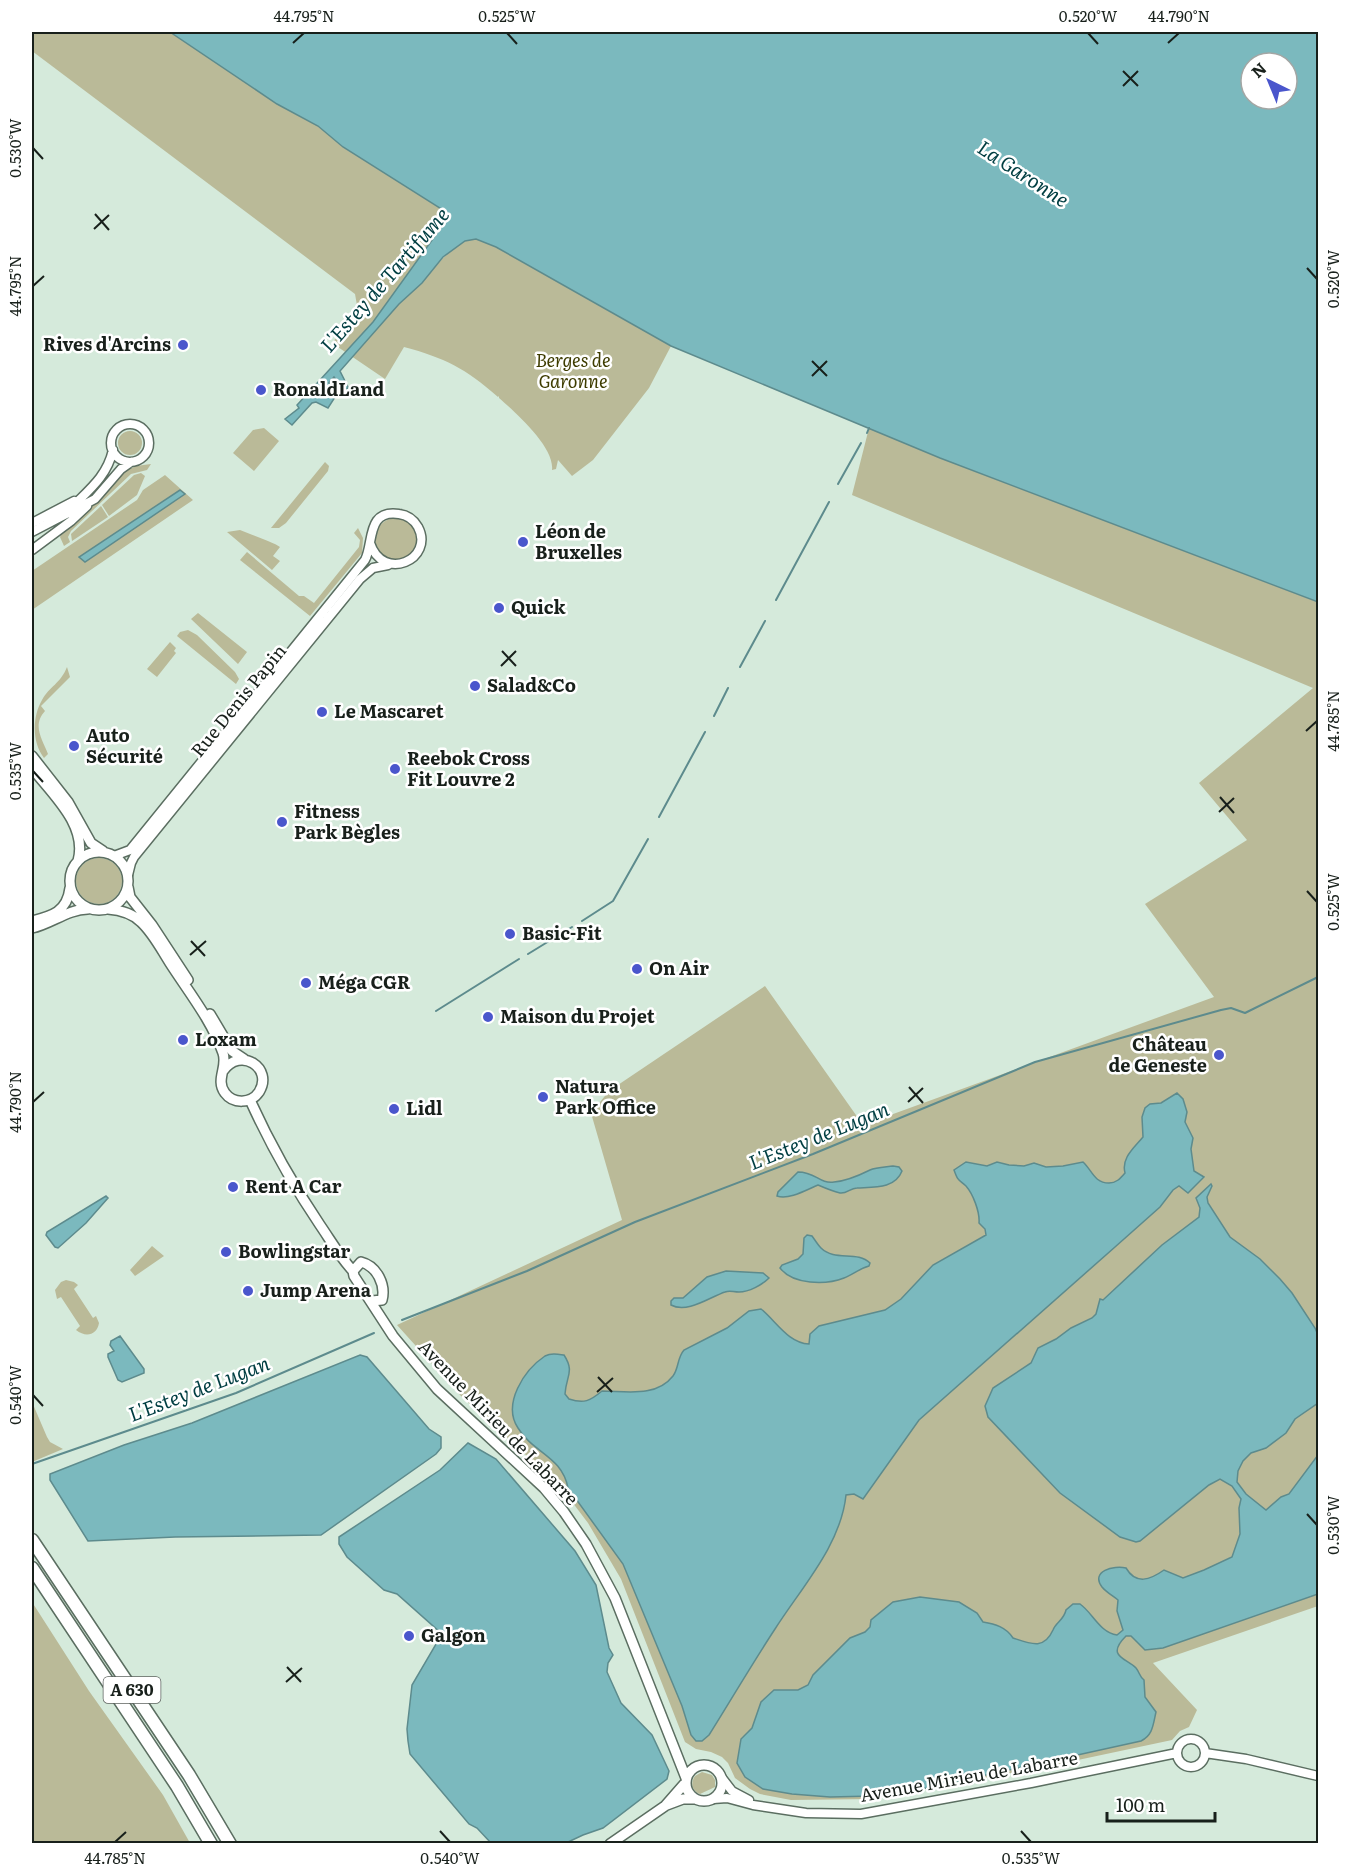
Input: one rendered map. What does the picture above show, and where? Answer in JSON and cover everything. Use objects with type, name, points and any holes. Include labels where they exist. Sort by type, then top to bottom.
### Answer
[{"type":"highway","name":"A 630","points":[[32,1540],[189,1775],[230,1844]]},
{"type":"highway","name":"A 630","points":[[32,1569],[177,1786],[211,1844]]},
{"type":"main road","points":[[32,756],[72,808],[91,843],[120,861],[128,875],[130,897],[168,948],[232,1051],[255,1064],[262,1075],[260,1091],[250,1100],[237,1101],[226,1095],[221,1084],[224,1055],[214,1034],[147,928],[134,916],[119,910],[78,909],[32,928]]},
{"type":"main road","points":[[32,768],[63,807],[76,829],[81,846],[78,861],[70,877],[69,899],[55,913],[32,921]]},
{"type":"main road","points":[[78,861],[92,852],[103,851]]},
{"type":"main road","points":[[70,886],[78,900],[91,909]]},
{"type":"main road","points":[[108,909],[120,901],[128,887]]},
{"type":"main road","points":[[223,1071],[231,1062],[244,1059]]},
{"type":"main road","name":"Avenue Mirieu de Labarre","points":[[250,1100],[270,1143],[295,1187],[335,1248],[377,1300],[382,1321],[393,1336],[437,1389],[544,1488],[564,1512],[597,1563],[615,1598],[676,1749],[686,1780]]},
{"type":"main road","name":"Avenue Mirieu de Labarre","points":[[335,1248],[370,1267],[382,1283],[384,1293],[377,1300]]},
{"type":"main road","points":[[352,1271],[361,1262]]},
{"type":"main road","points":[[610,1844],[665,1806],[683,1799],[705,1801],[713,1799],[721,1790],[722,1778],[715,1768],[688,1759],[676,1749]]},
{"type":"main road","points":[[665,1806],[686,1780],[691,1770],[703,1764]]},
{"type":"main road","points":[[686,1780],[687,1790],[695,1799]]},
{"type":"street","points":[[32,532],[65,514],[91,496],[121,469],[142,458],[148,449],[148,437],[141,428],[132,424],[117,429],[112,439],[113,450],[105,472],[91,496],[71,521],[32,550]]},
{"type":"street","points":[[113,450],[120,459],[131,462]]},
{"type":"street","points":[[32,522],[91,496]]},
{"type":"street","points":[[402,514],[415,522],[421,538],[418,551],[409,561],[397,565],[377,557],[370,543],[374,524],[386,515],[402,514]]},
{"type":"street","name":"Rue Denis Papin","points":[[114,856],[130,850],[365,560],[370,543]]},
{"type":"street","name":"Rue Denis Papin","points":[[128,875],[134,857],[360,579],[373,568],[390,564]]},
{"type":"street","points":[[1191,1739],[1202,1745],[1205,1753],[1199,1764],[1191,1767],[1182,1764],[1177,1753],[1179,1744],[1191,1739]]},
{"type":"street","name":"Avenue Mirieu de Labarre","points":[[713,1799],[727,1798],[765,1808],[812,1814],[861,1814],[1031,1784],[1177,1753]]},
{"type":"street","points":[[1205,1753],[1246,1759],[1318,1776]]},
{"type":"street","name":"Avenue Mirieu de Labarre","points":[[722,1778],[732,1791],[765,1808]]},
{"type":"green space","name":"Berges de Garonne","points":[[32,32],[170,32],[277,104],[318,126],[343,147],[440,208],[438,218],[440,228],[410,272],[422,283],[439,262],[462,242],[470,239],[482,240],[671,346],[649,388],[593,460],[572,476],[558,460],[556,469],[552,470],[547,451],[524,421],[499,396],[454,365],[404,347],[385,379],[332,343],[358,311],[355,294],[32,51]]},
{"type":"green space","points":[[264,428],[279,441],[254,471],[233,453],[253,430]]},
{"type":"green space","points":[[869,428],[940,458],[1318,602],[1318,1606],[1153,1663],[1197,1710],[1189,1727],[1180,1731],[1172,1740],[872,1799],[791,1800],[760,1794],[750,1789],[735,1778],[728,1763],[722,1757],[696,1749],[685,1742],[621,1579],[588,1523],[560,1486],[461,1396],[397,1325],[622,1220],[591,1113],[609,1091],[765,986],[863,1125],[1214,997],[1145,904],[1247,840],[1199,783],[1313,688],[852,495]]},
{"type":"green space","points":[[130,431],[138,435],[142,443],[138,451],[130,455],[122,451],[118,443],[122,435]]},
{"type":"green space","points":[[325,462],[329,466],[328,471],[286,523],[279,528],[271,528]]},
{"type":"green space","points":[[151,464],[147,470],[131,474],[71,531],[68,537],[70,542],[64,546],[60,537],[62,532],[121,473],[136,466]]},
{"type":"green space","points":[[141,473],[145,476],[137,495],[109,516],[102,505],[134,475]]},
{"type":"green space","points":[[165,475],[193,500],[32,610],[32,571],[137,500],[143,490]]},
{"type":"green space","points":[[101,506],[108,517],[72,541],[71,534]]},
{"type":"green space","points":[[396,518],[404,519],[411,524],[416,531],[416,547],[411,554],[404,559],[396,560],[388,559],[381,554],[376,547],[375,539],[376,531],[381,524],[388,519]]},
{"type":"green space","points":[[358,528],[363,538],[362,553],[310,616],[240,560],[247,552],[299,596],[304,596],[314,603],[359,547],[360,540],[354,533]]},
{"type":"green space","points":[[240,530],[280,547],[273,556],[280,561],[272,570],[227,532]]},
{"type":"green space","points":[[198,613],[247,652],[238,664],[191,619]]},
{"type":"green space","points":[[188,630],[197,635],[235,672],[239,679],[236,684],[177,636],[180,632]]},
{"type":"green space","points":[[170,642],[176,648],[174,651],[176,653],[157,677],[147,669]]},
{"type":"green space","points":[[67,667],[70,677],[41,706],[45,711],[39,722],[39,732],[48,754],[44,758],[35,738],[36,714],[45,696],[62,677]]},
{"type":"green space","points":[[99,858],[108,859],[116,864],[121,872],[121,890],[116,898],[108,903],[99,904],[90,903],[82,898],[77,890],[76,881],[77,872],[82,864],[90,859]]},
{"type":"green space","points":[[152,1246],[164,1256],[135,1276],[130,1270]]},
{"type":"green space","points":[[66,1280],[78,1285],[74,1289],[93,1318],[96,1316],[99,1323],[93,1333],[84,1334],[76,1330],[80,1326],[61,1297],[57,1299],[55,1290],[61,1282]]},
{"type":"green space","points":[[32,1402],[50,1442],[63,1449],[32,1462]]},
{"type":"green space","points":[[32,1602],[89,1691],[163,1795],[190,1843],[32,1843]]},
{"type":"green space","points":[[702,1772],[712,1775],[715,1787],[700,1794],[695,1791],[692,1784],[695,1776]]},
{"type":"water","name":"La Garonne","points":[[170,32],[1318,32],[1318,602],[940,458],[671,346],[496,247],[476,239],[465,241],[443,257],[422,283],[399,304],[340,371],[348,387],[347,390],[341,387],[334,377],[329,383],[339,391],[328,408],[316,402],[312,403],[292,425],[285,419],[299,408],[297,405],[373,322],[440,229],[438,218],[440,208],[343,147],[318,126],[277,104]]},
{"type":"water","points":[[180,490],[185,494],[85,562],[79,557]]},
{"type":"water","points":[[1177,1093],[1183,1099],[1187,1112],[1185,1122],[1193,1138],[1191,1149],[1194,1171],[1204,1177],[1188,1193],[1179,1186],[1173,1190],[1160,1207],[919,1420],[863,1499],[854,1494],[846,1495],[843,1513],[828,1549],[766,1642],[709,1735],[702,1741],[696,1741],[691,1735],[682,1706],[623,1564],[568,1488],[560,1469],[518,1428],[514,1419],[514,1398],[523,1379],[545,1356],[559,1354],[564,1355],[569,1366],[565,1394],[569,1399],[587,1401],[602,1391],[640,1392],[658,1388],[673,1376],[684,1350],[727,1328],[749,1311],[761,1309],[789,1336],[809,1344],[810,1334],[819,1326],[885,1310],[901,1299],[933,1265],[986,1235],[985,1229],[979,1223],[969,1189],[957,1178],[954,1170],[966,1162],[987,1166],[997,1162],[1024,1166],[1034,1163],[1046,1167],[1083,1162],[1100,1181],[1114,1182],[1125,1173],[1127,1158],[1143,1137],[1142,1117],[1145,1108],[1150,1104],[1161,1103]]},
{"type":"water","points":[[899,1167],[902,1171],[899,1177],[883,1186],[855,1188],[842,1193],[818,1185],[792,1196],[777,1196],[778,1192],[798,1172],[834,1182],[852,1178],[875,1168]]},
{"type":"water","points":[[1211,1184],[1207,1197],[1208,1203],[1230,1237],[1260,1259],[1280,1279],[1292,1293],[1318,1335],[1318,1403],[1295,1419],[1286,1433],[1266,1448],[1251,1453],[1243,1461],[1238,1471],[1237,1482],[1246,1494],[1266,1510],[1281,1497],[1289,1494],[1318,1455],[1318,1594],[1163,1648],[1145,1650],[1131,1636],[1126,1636],[1117,1648],[1118,1653],[1136,1668],[1144,1680],[1145,1697],[1156,1712],[1150,1733],[1141,1741],[927,1788],[873,1796],[830,1797],[792,1794],[763,1789],[745,1777],[737,1763],[741,1739],[752,1728],[761,1702],[774,1690],[798,1690],[808,1685],[813,1675],[850,1638],[865,1632],[870,1627],[871,1620],[893,1602],[920,1597],[959,1602],[977,1613],[983,1622],[1000,1627],[1013,1638],[1036,1644],[1045,1641],[1066,1610],[1073,1604],[1080,1604],[1101,1626],[1117,1635],[1123,1630],[1117,1611],[1118,1600],[1104,1589],[1099,1581],[1101,1573],[1105,1570],[1116,1567],[1126,1568],[1134,1577],[1144,1579],[1164,1570],[1183,1578],[1232,1557],[1240,1534],[1241,1499],[1232,1486],[1220,1479],[1209,1485],[1140,1541],[1120,1537],[1060,1493],[988,1417],[985,1406],[993,1388],[1031,1363],[1038,1348],[1092,1318],[1096,1314],[1100,1299],[1103,1300],[1162,1245],[1199,1217],[1200,1208],[1196,1198]]},
{"type":"water","points":[[106,1196],[108,1198],[86,1223],[58,1248],[55,1247],[46,1235],[47,1232]]},
{"type":"water","points":[[807,1235],[812,1236],[827,1252],[865,1259],[870,1263],[869,1266],[844,1278],[828,1282],[810,1282],[793,1278],[780,1268],[803,1254],[804,1238]]},
{"type":"water","points":[[726,1271],[763,1273],[769,1278],[759,1286],[743,1292],[727,1291],[691,1306],[671,1305],[674,1298],[683,1298],[707,1277]]},
{"type":"water","points":[[120,1336],[144,1369],[144,1373],[122,1382],[118,1380],[108,1357],[108,1354],[114,1351],[110,1345],[111,1341]]},
{"type":"water","points":[[360,1355],[367,1357],[429,1429],[441,1437],[441,1448],[436,1454],[321,1535],[88,1541],[50,1480],[50,1474],[124,1445],[192,1423]]},
{"type":"water","points":[[468,1443],[496,1459],[575,1551],[596,1585],[609,1648],[613,1655],[608,1663],[607,1672],[621,1703],[652,1735],[669,1771],[667,1779],[603,1828],[566,1843],[491,1843],[477,1828],[469,1824],[410,1754],[407,1729],[412,1685],[442,1634],[397,1594],[384,1590],[347,1557],[339,1544],[339,1537],[440,1470]]},
{"type":"waterway","points":[[867,433],[869,428]]},
{"type":"waterway","points":[[838,484],[861,443]]},
{"type":"waterway","points":[[776,600],[829,502]]},
{"type":"waterway","points":[[740,667],[765,621]]},
{"type":"waterway","points":[[714,716],[728,688]]},
{"type":"waterway","points":[[659,817],[705,732]]},
{"type":"waterway","points":[[582,921],[613,901],[648,839]]},
{"type":"waterway","points":[[528,954],[572,927]]},
{"type":"waterway","points":[[436,1011],[519,959]]},
{"type":"waterway","name":"L'Estey de Lugan","points":[[402,1320],[527,1271],[635,1222],[813,1154],[1035,1062],[1221,1010],[1231,1008],[1245,1013],[1318,977]]},
{"type":"waterway","name":"L'Estey de Lugan","points":[[32,1464],[236,1393],[374,1333]]},
{"type":"place","name":"Rives d'Arcins","points":[[183,345]]},
{"type":"place","name":"RonaldLand","points":[[261,390]]},
{"type":"place","name":"Léon de Bruxelles","points":[[523,542]]},
{"type":"place","name":"Quick","points":[[499,608]]},
{"type":"place","name":"Salad&Co","points":[[475,686]]},
{"type":"place","name":"Le Mascaret","points":[[322,712]]},
{"type":"place","name":"Auto Sécurité","points":[[74,746]]},
{"type":"place","name":"Reebok Cross Fit Louvre 2","points":[[395,769]]},
{"type":"place","name":"Fitness Park Bègles","points":[[282,822]]},
{"type":"place","name":"Basic-Fit","points":[[510,934]]},
{"type":"place","name":"On Air","points":[[637,969]]},
{"type":"place","name":"Méga CGR","points":[[306,983]]},
{"type":"place","name":"Maison du Projet","points":[[488,1017]]},
{"type":"place","name":"Loxam","points":[[183,1040]]},
{"type":"place","name":"Château de Geneste","points":[[1219,1055]]},
{"type":"place","name":"Natura Park Office","points":[[543,1097]]},
{"type":"place","name":"Lidl","points":[[394,1109]]},
{"type":"place","name":"Rent A Car","points":[[233,1187]]},
{"type":"place","name":"Bowlingstar","points":[[226,1252]]},
{"type":"place","name":"Jump Arena","points":[[248,1291]]},
{"type":"place","name":"Galgon","points":[[409,1636]]},
{"type":"water label","name":"L'Estey de Tartifume","points":[[385,280]]}]
